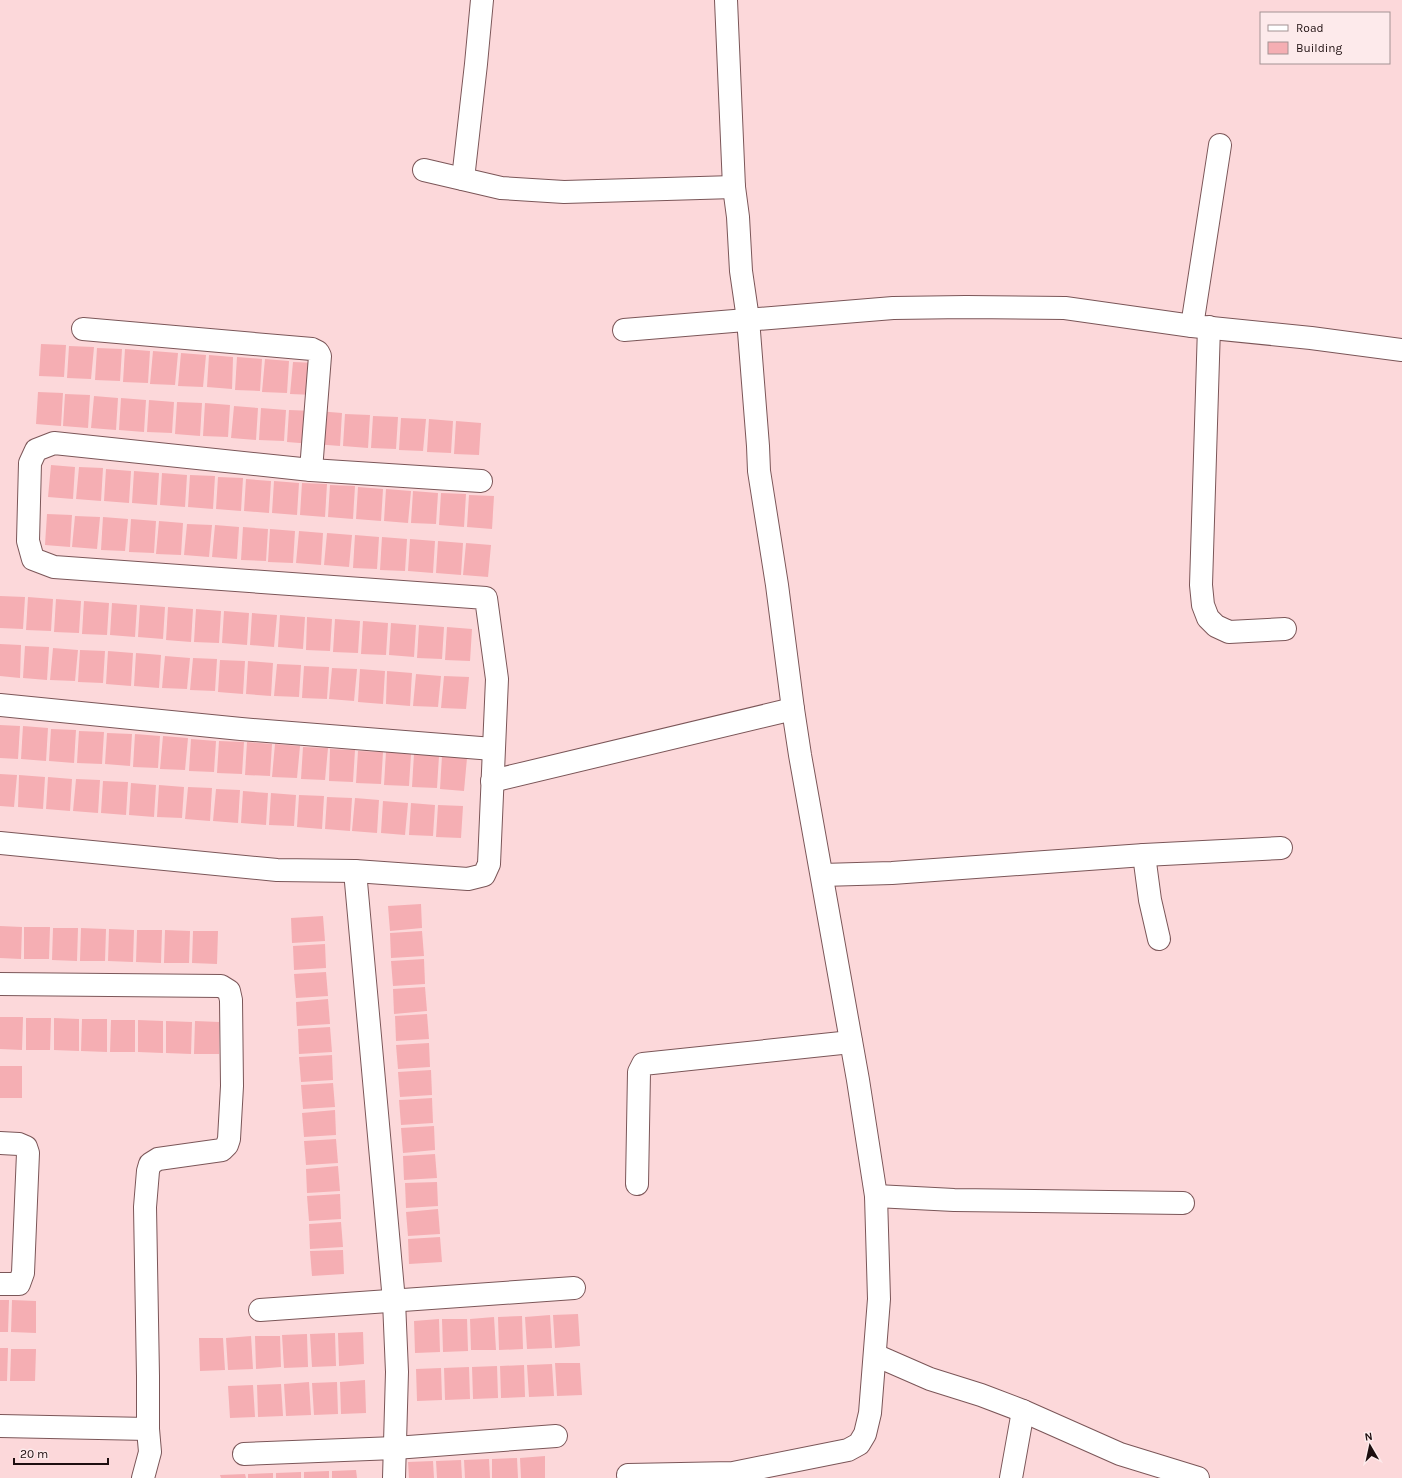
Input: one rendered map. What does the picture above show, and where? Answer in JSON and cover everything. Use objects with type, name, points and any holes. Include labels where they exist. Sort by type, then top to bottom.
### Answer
[{"type":"street","points":[[463,179],[482,0]]},
{"type":"street","points":[[628,1475],[733,1474],[848,1450],[859,1444],[865,1434],[870,1413],[876,1355],[879,1299],[876,1196],[865,1123],[793,709],[777,585],[759,471],[748,319],[741,271],[738,217],[734,187],[726,0]]},
{"type":"street","points":[[1220,145],[1200,327],[1201,585],[1203,605],[1208,618],[1216,626],[1229,632],[1285,629]]},
{"type":"street","points":[[424,170],[501,188],[564,192],[734,187]]},
{"type":"street","points":[[624,330],[893,308],[1065,308],[1200,327],[1311,338],[1402,350]]},
{"type":"street","points":[[83,329],[312,349],[318,352],[320,356],[311,470]]},
{"type":"street","points":[[0,843],[277,870],[355,872],[468,879],[484,875],[489,864],[497,679],[486,598],[54,566],[33,559],[28,541],[30,463],[36,450],[54,443],[311,470],[481,481]]},
{"type":"street","points":[[0,705],[241,729],[493,749]]},
{"type":"street","points":[[492,781],[793,709]]},
{"type":"street","points":[[822,875],[892,873],[1144,855],[1281,848]]},
{"type":"street","points":[[1144,855],[1150,900],[1159,939]]},
{"type":"street","points":[[355,872],[394,1301],[397,1372],[394,1478]]},
{"type":"street","points":[[0,984],[221,986],[229,991],[231,1000],[232,1086],[229,1139],[227,1145],[222,1150],[158,1159],[150,1164],[148,1171],[145,1207],[148,1429],[150,1452],[143,1478]]},
{"type":"street","points":[[638,1184],[639,1072],[643,1064],[850,1042]]},
{"type":"street","points":[[0,1143],[19,1144],[26,1147],[28,1153],[23,1273],[19,1284],[0,1284]]},
{"type":"street","points":[[876,1196],[954,1200],[1183,1203]]},
{"type":"street","points":[[260,1310],[574,1288]]},
{"type":"street","points":[[876,1355],[930,1379],[981,1395],[1023,1411],[1120,1454],[1198,1478]]},
{"type":"street","points":[[1011,1478],[1023,1411]]},
{"type":"street","points":[[0,1426],[148,1429]]},
{"type":"street","points":[[244,1454],[394,1448],[556,1436]]},
{"type":"building","points":[[41,344],[66,345],[64,377],[39,376]]},
{"type":"building","points":[[69,346],[94,347],[91,379],[67,378]]},
{"type":"building","points":[[97,348],[122,349],[120,381],[95,380]]},
{"type":"building","points":[[125,349],[150,351],[148,383],[123,382]]},
{"type":"building","points":[[153,351],[178,353],[175,385],[150,384]]},
{"type":"building","points":[[181,353],[206,355],[203,387],[178,386]]},
{"type":"building","points":[[209,355],[233,357],[232,389],[207,387]]},
{"type":"building","points":[[237,357],[262,359],[260,391],[235,390]]},
{"type":"building","points":[[265,359],[289,361],[287,393],[262,392]]},
{"type":"building","points":[[293,362],[318,363],[315,395],[290,394]]},
{"type":"building","points":[[38,392],[63,393],[61,426],[36,424]]},
{"type":"building","points":[[65,394],[90,395],[88,428],[63,426]]},
{"type":"building","points":[[94,396],[118,398],[116,430],[91,428]]},
{"type":"building","points":[[121,398],[146,400],[144,432],[119,430]]},
{"type":"building","points":[[149,400],[174,402],[172,433],[147,432]]},
{"type":"building","points":[[177,402],[202,403],[200,436],[175,434]]},
{"type":"building","points":[[205,403],[230,405],[228,437],[203,436]]},
{"type":"building","points":[[234,406],[258,408],[256,440],[231,438]]},
{"type":"building","points":[[261,408],[286,410],[284,441],[259,440]]},
{"type":"building","points":[[289,410],[314,411],[312,444],[287,442]]},
{"type":"building","points":[[317,411],[342,413],[340,446],[315,444]]},
{"type":"building","points":[[345,414],[370,415],[368,448],[343,446]]},
{"type":"building","points":[[373,416],[398,417],[396,449],[371,448]]},
{"type":"building","points":[[401,418],[426,419],[423,451],[399,450]]},
{"type":"building","points":[[429,419],[453,421],[451,453],[427,452]]},
{"type":"building","points":[[456,421],[481,423],[479,455],[454,454]]},
{"type":"building","points":[[51,465],[75,467],[73,499],[48,497]]},
{"type":"building","points":[[79,467],[103,468],[101,501],[76,499]]},
{"type":"building","points":[[106,469],[131,471],[129,503],[104,501]]},
{"type":"building","points":[[134,471],[159,473],[157,505],[132,503]]},
{"type":"building","points":[[162,473],[187,475],[185,507],[160,505]]},
{"type":"building","points":[[190,475],[215,476],[213,509],[188,507]]},
{"type":"building","points":[[218,477],[243,478],[241,511],[216,509]]},
{"type":"building","points":[[246,479],[271,481],[269,513],[244,511]]},
{"type":"building","points":[[274,481],[299,483],[297,515],[272,513]]},
{"type":"building","points":[[302,483],[327,484],[325,517],[300,515]]},
{"type":"building","points":[[330,485],[355,486],[353,519],[328,517]]},
{"type":"building","points":[[358,487],[383,489],[381,521],[356,519]]},
{"type":"building","points":[[386,489],[411,491],[408,523],[384,521]]},
{"type":"building","points":[[413,491],[438,493],[436,524],[411,523]]},
{"type":"building","points":[[441,493],[466,494],[464,527],[439,525]]},
{"type":"building","points":[[469,495],[494,496],[492,529],[467,527]]},
{"type":"building","points":[[47,514],[72,515],[70,547],[45,545]]},
{"type":"building","points":[[75,516],[100,517],[97,549],[72,547]]},
{"type":"building","points":[[103,517],[128,519],[125,551],[101,550]]},
{"type":"building","points":[[131,519],[156,521],[154,553],[129,552]]},
{"type":"building","points":[[159,521],[183,523],[181,555],[156,554]]},
{"type":"building","points":[[187,524],[212,525],[209,557],[184,555]]},
{"type":"building","points":[[215,525],[239,527],[237,559],[212,557]]},
{"type":"building","points":[[243,527],[268,529],[266,561],[241,560]]},
{"type":"building","points":[[270,529],[295,531],[293,563],[268,562]]},
{"type":"building","points":[[299,531],[323,533],[321,565],[296,563]]},
{"type":"building","points":[[327,533],[352,535],[349,567],[324,565]]},
{"type":"building","points":[[355,535],[379,537],[377,569],[353,568]]},
{"type":"building","points":[[382,537],[407,539],[405,571],[380,570]]},
{"type":"building","points":[[410,539],[435,541],[433,573],[408,571]]},
{"type":"building","points":[[438,541],[463,543],[461,575],[436,573]]},
{"type":"building","points":[[466,543],[491,545],[488,577],[463,575]]},
{"type":"building","points":[[0,596],[25,597],[23,629],[0,628]]},
{"type":"building","points":[[28,597],[53,599],[51,631],[26,630]]},
{"type":"building","points":[[56,599],[81,601],[79,633],[54,632]]},
{"type":"building","points":[[84,601],[109,603],[107,635],[82,634]]},
{"type":"building","points":[[112,603],[137,605],[135,637],[110,635]]},
{"type":"building","points":[[140,605],[165,607],[163,639],[138,637]]},
{"type":"building","points":[[168,607],[193,609],[191,642],[166,640]]},
{"type":"building","points":[[196,609],[221,611],[219,643],[194,642]]},
{"type":"building","points":[[224,611],[249,613],[247,645],[222,643]]},
{"type":"building","points":[[252,613],[277,615],[274,647],[250,645]]},
{"type":"building","points":[[280,615],[305,617],[303,649],[278,647]]},
{"type":"building","points":[[307,617],[332,619],[330,651],[306,650]]},
{"type":"building","points":[[335,619],[360,621],[358,653],[333,652]]},
{"type":"building","points":[[363,621],[388,623],[386,655],[361,654]]},
{"type":"building","points":[[391,623],[416,625],[414,657],[389,655]]},
{"type":"building","points":[[419,625],[444,627],[442,659],[417,658]]},
{"type":"building","points":[[447,627],[472,629],[470,661],[445,660]]},
{"type":"building","points":[[0,644],[21,645],[20,678],[0,676]]},
{"type":"building","points":[[25,646],[49,647],[47,680],[23,678]]},
{"type":"building","points":[[53,648],[78,650],[75,681],[50,680]]},
{"type":"building","points":[[80,650],[105,651],[103,683],[78,682]]},
{"type":"building","points":[[108,651],[133,653],[131,686],[106,684]]},
{"type":"building","points":[[136,653],[161,655],[159,688],[134,686]]},
{"type":"building","points":[[165,656],[190,658],[187,689],[162,688]]},
{"type":"building","points":[[193,658],[217,659],[215,691],[190,690]]},
{"type":"building","points":[[220,660],[245,661],[243,694],[218,692]]},
{"type":"building","points":[[248,661],[273,663],[271,696],[246,694]]},
{"type":"building","points":[[277,664],[301,665],[299,697],[274,696]]},
{"type":"building","points":[[304,666],[329,667],[327,699],[302,698]]},
{"type":"building","points":[[332,668],[357,669],[354,701],[329,699]]},
{"type":"building","points":[[360,669],[385,671],[383,704],[358,702]]},
{"type":"building","points":[[387,671],[412,673],[410,706],[386,704]]},
{"type":"building","points":[[416,674],[441,676],[438,707],[413,706]]},
{"type":"building","points":[[444,676],[469,677],[466,709],[441,708]]},
{"type":"building","points":[[0,725],[20,726],[18,759],[0,758]]},
{"type":"building","points":[[23,726],[48,728],[46,761],[21,759]]},
{"type":"building","points":[[51,729],[76,730],[74,763],[49,761]]},
{"type":"building","points":[[79,731],[104,732],[102,764],[77,763]]},
{"type":"building","points":[[107,733],[132,734],[130,766],[105,764]]},
{"type":"building","points":[[135,734],[160,736],[158,768],[133,767]]},
{"type":"building","points":[[163,736],[188,738],[185,770],[160,769]]},
{"type":"building","points":[[191,739],[216,741],[214,772],[189,771]]},
{"type":"building","points":[[219,741],[244,742],[242,774],[217,773]]},
{"type":"building","points":[[247,742],[272,744],[270,776],[245,775]]},
{"type":"building","points":[[275,744],[300,746],[297,778],[272,777]]},
{"type":"building","points":[[303,747],[328,748],[325,780],[301,779]]},
{"type":"building","points":[[330,749],[355,750],[353,782],[329,781]]},
{"type":"building","points":[[358,751],[383,752],[381,784],[356,783]]},
{"type":"building","points":[[386,752],[411,754],[409,786],[384,785]]},
{"type":"building","points":[[414,754],[439,756],[437,788],[412,787]]},
{"type":"building","points":[[442,756],[467,758],[464,791],[440,789]]},
{"type":"building","points":[[0,774],[17,775],[14,807],[0,806]]},
{"type":"building","points":[[19,775],[45,777],[43,809],[18,807]]},
{"type":"building","points":[[48,777],[72,779],[70,811],[46,809]]},
{"type":"building","points":[[76,779],[100,780],[98,813],[73,811]]},
{"type":"building","points":[[103,781],[128,782],[126,815],[101,813]]},
{"type":"building","points":[[131,783],[156,785],[154,817],[129,815]]},
{"type":"building","points":[[159,785],[184,787],[182,818],[157,817]]},
{"type":"building","points":[[188,787],[212,788],[210,821],[185,819]]},
{"type":"building","points":[[216,789],[240,790],[238,823],[213,821]]},
{"type":"building","points":[[243,791],[268,793],[266,825],[241,823]]},
{"type":"building","points":[[271,793],[296,795],[294,826],[269,825]]},
{"type":"building","points":[[299,795],[324,796],[322,829],[297,827]]},
{"type":"building","points":[[327,797],[352,798],[350,831],[325,829]]},
{"type":"building","points":[[355,798],[379,800],[377,833],[352,831]]},
{"type":"building","points":[[383,801],[408,803],[405,835],[381,833]]},
{"type":"building","points":[[411,803],[435,805],[433,836],[409,835]]},
{"type":"building","points":[[438,805],[463,806],[461,838],[436,837]]},
{"type":"building","points":[[421,904],[422,928],[390,931],[388,906]]},
{"type":"building","points":[[323,916],[325,941],[292,943],[291,918]]},
{"type":"building","points":[[0,926],[22,927],[21,959],[0,958]]},
{"type":"building","points":[[24,927],[50,927],[49,959],[24,959]]},
{"type":"building","points":[[53,928],[78,928],[77,961],[52,960]]},
{"type":"building","points":[[81,928],[106,929],[105,961],[80,961]]},
{"type":"building","points":[[109,929],[134,930],[133,962],[108,961]]},
{"type":"building","points":[[137,930],[162,930],[161,963],[136,962]]},
{"type":"building","points":[[165,930],[190,931],[189,963],[164,963]]},
{"type":"building","points":[[193,931],[218,931],[217,964],[192,963]]},
{"type":"building","points":[[422,931],[424,956],[391,958],[390,933]]},
{"type":"building","points":[[325,944],[326,968],[294,970],[293,946]]},
{"type":"building","points":[[424,959],[425,984],[393,986],[391,961]]},
{"type":"building","points":[[326,972],[328,996],[296,998],[294,974]]},
{"type":"building","points":[[425,987],[427,1011],[394,1014],[393,989]]},
{"type":"building","points":[[328,999],[330,1024],[297,1026],[296,1002]]},
{"type":"building","points":[[427,1014],[429,1039],[396,1041],[395,1016]]},
{"type":"building","points":[[0,1017],[23,1017],[22,1050],[0,1049]]},
{"type":"building","points":[[26,1018],[51,1018],[50,1050],[26,1050]]},
{"type":"building","points":[[54,1018],[79,1019],[79,1051],[54,1050]]},
{"type":"building","points":[[82,1019],[107,1019],[107,1052],[81,1051]]},
{"type":"building","points":[[111,1020],[135,1020],[135,1052],[110,1052]]},
{"type":"building","points":[[138,1020],[163,1021],[163,1053],[138,1052]]},
{"type":"building","points":[[166,1021],[192,1022],[191,1054],[166,1053]]},
{"type":"building","points":[[195,1021],[219,1022],[219,1054],[194,1054]]},
{"type":"building","points":[[330,1027],[332,1052],[299,1054],[298,1029]]},
{"type":"building","points":[[429,1043],[430,1067],[398,1069],[396,1045]]},
{"type":"building","points":[[332,1055],[333,1080],[301,1082],[299,1057]]},
{"type":"building","points":[[0,1066],[22,1066],[22,1098],[0,1098]]},
{"type":"building","points":[[431,1070],[432,1095],[400,1097],[398,1072]]},
{"type":"building","points":[[333,1083],[335,1107],[303,1109],[301,1085]]},
{"type":"building","points":[[432,1098],[433,1123],[401,1125],[399,1100]]},
{"type":"building","points":[[335,1110],[336,1135],[304,1137],[302,1113]]},
{"type":"building","points":[[434,1126],[435,1150],[403,1153],[401,1128]]},
{"type":"building","points":[[336,1139],[338,1163],[306,1165],[304,1141]]},
{"type":"building","points":[[435,1154],[437,1178],[404,1180],[403,1156]]},
{"type":"building","points":[[338,1166],[340,1191],[307,1193],[306,1169]]},
{"type":"building","points":[[437,1182],[438,1206],[406,1208],[405,1183]]},
{"type":"building","points":[[340,1194],[341,1219],[309,1221],[307,1196]]},
{"type":"building","points":[[438,1209],[440,1234],[408,1236],[406,1212]]},
{"type":"building","points":[[341,1222],[343,1247],[310,1249],[309,1224]]},
{"type":"building","points":[[440,1237],[442,1262],[409,1264],[408,1239]]},
{"type":"building","points":[[343,1250],[344,1274],[312,1276],[310,1251]]},
{"type":"building","points":[[0,1300],[9,1300],[8,1332],[0,1332]]},
{"type":"building","points":[[12,1300],[36,1301],[36,1333],[11,1332]]},
{"type":"building","points":[[578,1314],[580,1346],[555,1348],[553,1315]]},
{"type":"building","points":[[550,1315],[552,1348],[527,1349],[525,1317]]},
{"type":"building","points":[[522,1316],[523,1349],[499,1350],[498,1317]]},
{"type":"building","points":[[494,1317],[496,1350],[471,1350],[470,1319]]},
{"type":"building","points":[[439,1319],[440,1352],[415,1353],[414,1321]]},
{"type":"building","points":[[442,1319],[467,1319],[468,1351],[443,1352]]},
{"type":"building","points":[[363,1332],[364,1364],[339,1366],[338,1333]]},
{"type":"building","points":[[335,1333],[336,1366],[312,1367],[310,1334]]},
{"type":"building","points":[[307,1334],[308,1367],[284,1368],[282,1335]]},
{"type":"building","points":[[251,1336],[253,1369],[228,1370],[226,1338]]},
{"type":"building","points":[[255,1336],[280,1336],[281,1367],[256,1369]]},
{"type":"building","points":[[199,1338],[223,1338],[225,1370],[200,1371]]},
{"type":"building","points":[[0,1348],[8,1348],[7,1381],[0,1381]]},
{"type":"building","points":[[11,1349],[36,1349],[35,1381],[10,1381]]},
{"type":"building","points":[[555,1363],[580,1363],[582,1395],[557,1396]]},
{"type":"building","points":[[552,1364],[554,1396],[529,1397],[527,1365]]},
{"type":"building","points":[[524,1365],[525,1397],[501,1398],[500,1366]]},
{"type":"building","points":[[497,1366],[498,1398],[473,1399],[472,1367]]},
{"type":"building","points":[[469,1367],[470,1399],[445,1400],[444,1368]]},
{"type":"building","points":[[441,1368],[442,1400],[417,1401],[416,1369]]},
{"type":"building","points":[[365,1380],[366,1413],[341,1414],[340,1382]]},
{"type":"building","points":[[309,1382],[311,1415],[286,1416],[284,1384]]},
{"type":"building","points":[[337,1382],[338,1414],[314,1415],[312,1383]]},
{"type":"building","points":[[281,1384],[283,1416],[258,1417],[257,1385]]},
{"type":"building","points":[[253,1385],[255,1417],[230,1418],[228,1386]]},
{"type":"building","points":[[545,1456],[545,1478],[521,1478],[520,1458]]},
{"type":"building","points":[[517,1458],[518,1478],[492,1478],[492,1459]]},
{"type":"building","points":[[489,1459],[490,1478],[465,1478],[464,1460]]},
{"type":"building","points":[[461,1460],[462,1478],[437,1478],[436,1461]]},
{"type":"building","points":[[433,1461],[434,1478],[409,1478],[408,1462]]},
{"type":"building","points":[[356,1470],[357,1478],[332,1478],[332,1471]]},
{"type":"building","points":[[329,1471],[329,1478],[304,1478],[304,1472]]},
{"type":"building","points":[[301,1472],[301,1478],[276,1478],[276,1473]]},
{"type":"building","points":[[273,1473],[273,1478],[248,1478],[248,1474]]},
{"type":"building","points":[[245,1474],[246,1478],[221,1478],[220,1475]]}]
